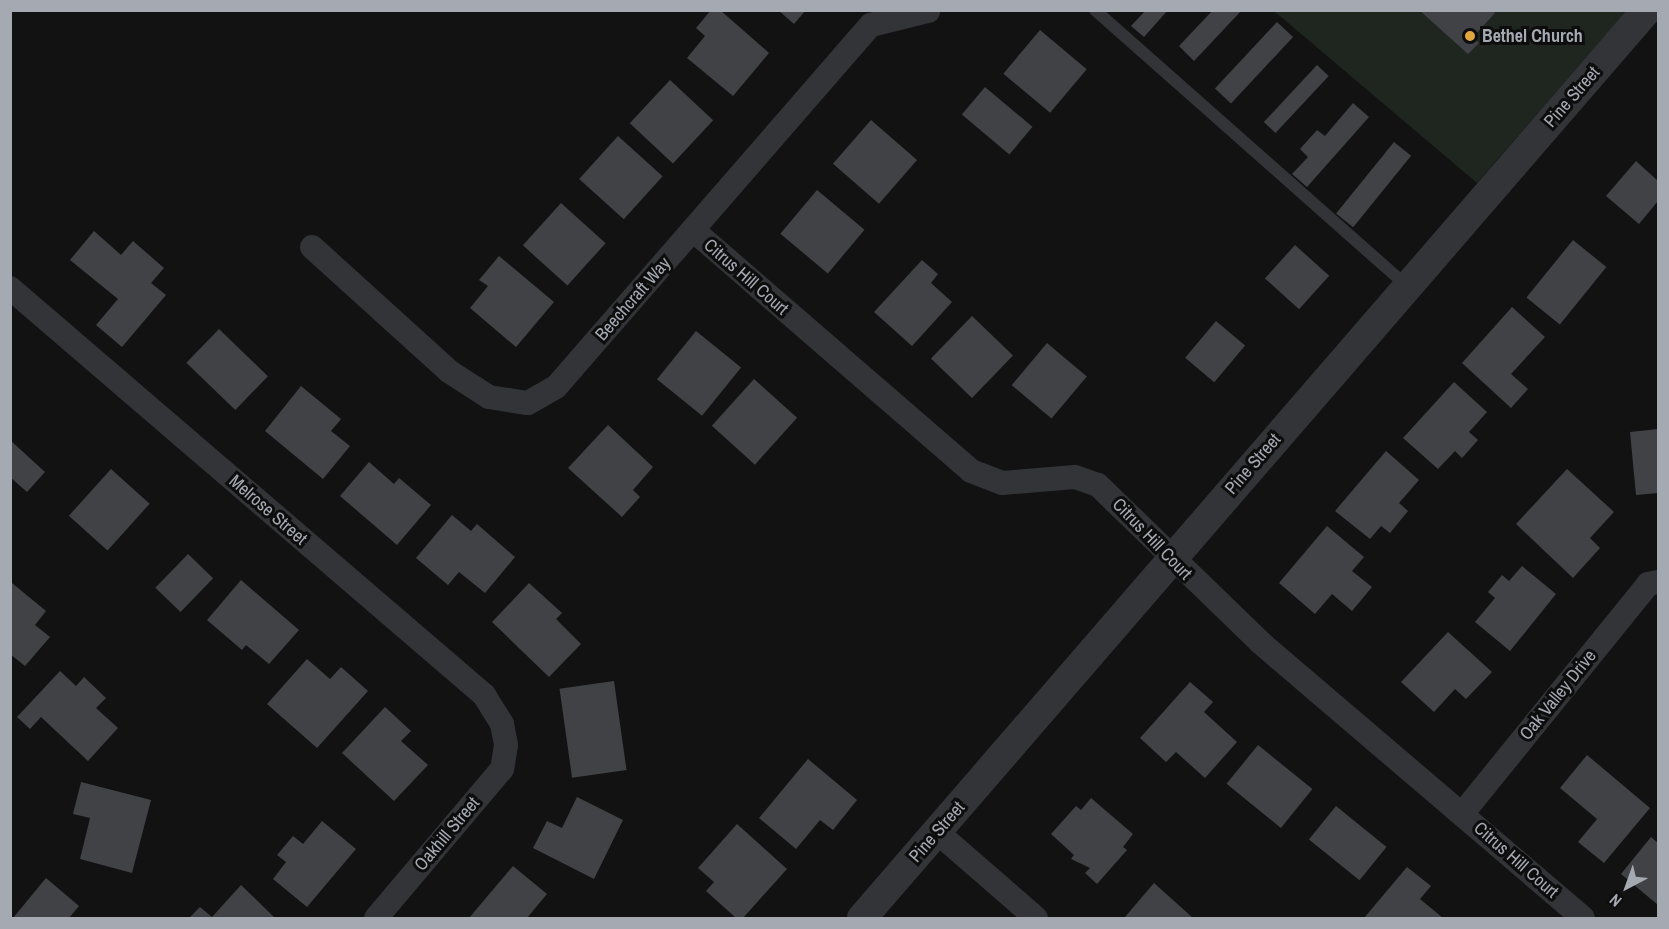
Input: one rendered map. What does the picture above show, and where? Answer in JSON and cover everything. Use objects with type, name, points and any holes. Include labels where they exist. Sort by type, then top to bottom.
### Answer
[{"type":"street","name":"Pine Street","points":[[862,918],[1647,10]]},
{"type":"street","name":"Beechcraft Way","points":[[312,247],[450,372],[489,397],[528,403],[556,387],[871,25],[928,11]]},
{"type":"street","name":"Citrus Hill Court","points":[[693,230],[971,471],[1002,483],[1075,477],[1098,485],[1151,533],[1170,560],[1583,918]]},
{"type":"street","name":"Melrose Street","points":[[10,288],[484,695],[502,724],[506,745]]},
{"type":"street","name":"Oak Valley Drive","points":[[1462,814],[1648,584],[1659,582]]},
{"type":"street","name":"Oakhill Street","points":[[376,918],[502,769],[506,745]]},
{"type":"street","points":[[937,832],[1036,918]]},
{"type":"lane","points":[[1095,10],[1407,286]]},
{"type":"shaded area","points":[[1274,11],[1627,11],[1477,183]]},
{"type":"building","points":[[711,10],[720,10],[769,53],[733,96],[687,58],[705,36],[696,28]]},
{"type":"building","points":[[778,10],[806,10],[794,24]]},
{"type":"building","points":[[1146,10],[1168,10],[1144,37],[1131,26]]},
{"type":"building","points":[[1213,10],[1242,10],[1194,61],[1179,46]]},
{"type":"building","points":[[1419,10],[1492,10],[1495,13],[1473,37],[1479,43],[1468,54]]},
{"type":"building","points":[[1277,22],[1293,37],[1231,104],[1215,89]]},
{"type":"building","points":[[1040,30],[1087,69],[1050,113],[1003,74]]},
{"type":"building","points":[[1317,65],[1329,76],[1276,133],[1264,122]]},
{"type":"building","points":[[670,80],[713,120],[673,163],[630,123]]},
{"type":"building","points":[[985,87],[1032,127],[1009,154],[962,115]]},
{"type":"building","points":[[1353,103],[1369,117],[1307,187],[1292,174],[1308,157],[1300,149],[1317,130],[1325,136]]},
{"type":"building","points":[[871,120],[917,160],[879,204],[833,164]]},
{"type":"building","points":[[618,136],[663,176],[624,219],[579,179]]},
{"type":"building","points":[[1394,142],[1411,156],[1353,227],[1336,213]]},
{"type":"building","points":[[1636,161],[1658,181],[1658,201],[1639,224],[1606,196]]},
{"type":"building","points":[[817,190],[864,230],[828,274],[780,234]]},
{"type":"building","points":[[561,203],[606,243],[567,286],[523,245]]},
{"type":"building","points":[[94,231],[121,255],[133,241],[164,268],[151,283],[166,295],[122,347],[96,325],[118,299],[70,260]]},
{"type":"building","points":[[1573,240],[1606,267],[1560,325],[1526,298]]},
{"type":"building","points":[[1295,245],[1329,276],[1299,309],[1265,278]]},
{"type":"building","points":[[499,256],[554,302],[516,347],[470,308],[488,286],[479,280]]},
{"type":"building","points":[[922,260],[938,274],[931,283],[952,302],[912,346],[874,312]]},
{"type":"building","points":[[1512,307],[1545,337],[1511,374],[1528,389],[1511,408],[1462,363]]},
{"type":"building","points":[[972,316],[1013,356],[972,398],[931,358]]},
{"type":"building","points":[[1216,321],[1245,345],[1214,382],[1185,358]]},
{"type":"building","points":[[219,329],[268,376],[235,410],[186,363]]},
{"type":"building","points":[[696,331],[741,368],[702,416],[657,379]]},
{"type":"building","points":[[1047,343],[1087,376],[1051,419],[1012,385]]},
{"type":"building","points":[[754,379],[797,418],[755,465],[712,426]]},
{"type":"building","points":[[1454,382],[1487,412],[1469,432],[1478,440],[1462,458],[1455,451],[1438,469],[1403,438]]},
{"type":"building","points":[[301,386],[341,419],[331,431],[350,446],[323,479],[265,431]]},
{"type":"building","points":[[608,425],[653,467],[633,490],[640,497],[622,517],[568,468]]},
{"type":"building","points":[[1658,429],[1658,493],[1636,495],[1630,432]]},
{"type":"building","points":[[10,440],[45,472],[27,492],[10,477]]},
{"type":"building","points":[[1386,451],[1419,480],[1399,503],[1408,511],[1390,533],[1381,526],[1370,539],[1335,511]]},
{"type":"building","points":[[369,462],[394,484],[399,478],[431,505],[397,545],[340,496]]},
{"type":"building","points":[[111,469],[150,504],[107,551],[69,516]]},
{"type":"building","points":[[1567,469],[1614,512],[1590,538],[1600,548],[1573,578],[1516,524]]},
{"type":"building","points":[[452,515],[471,531],[477,524],[515,557],[485,593],[459,572],[448,585],[416,558]]},
{"type":"building","points":[[1327,526],[1364,557],[1352,571],[1372,587],[1352,611],[1332,594],[1315,614],[1279,583]]},
{"type":"building","points":[[188,554],[213,578],[181,612],[155,588]]},
{"type":"building","points":[[1522,566],[1556,594],[1510,651],[1475,622],[1495,598],[1488,592],[1502,575],[1509,581]]},
{"type":"building","points":[[241,580],[299,630],[269,664],[246,645],[242,650],[207,620]]},
{"type":"building","points":[[12,583],[46,611],[35,625],[50,637],[25,666],[10,654]]},
{"type":"building","points":[[529,583],[562,613],[556,619],[581,644],[549,677],[492,622]]},
{"type":"building","points":[[1448,632],[1492,672],[1466,699],[1455,689],[1434,712],[1401,682]]},
{"type":"building","points":[[307,659],[330,679],[341,667],[368,691],[317,748],[267,704]]},
{"type":"building","points":[[60,671],[76,686],[84,677],[106,698],[96,708],[118,728],[88,761],[41,717],[30,729],[17,717]]},
{"type":"building","points":[[614,681],[627,770],[572,778],[560,689]]},
{"type":"building","points":[[1190,682],[1213,702],[1204,712],[1237,742],[1205,778],[1176,752],[1166,762],[1140,738]]},
{"type":"building","points":[[385,707],[411,731],[401,741],[428,765],[394,801],[342,753]]},
{"type":"building","points":[[1258,745],[1312,789],[1281,828],[1227,784]]},
{"type":"building","points":[[1587,755],[1650,808],[1604,863],[1578,842],[1597,819],[1560,788]]},
{"type":"building","points":[[808,759],[857,800],[833,830],[820,820],[796,849],[759,818]]},
{"type":"building","points":[[81,782],[151,800],[132,873],[80,859],[90,818],[73,814]]},
{"type":"building","points":[[577,797],[623,820],[594,879],[533,848],[547,821],[562,828]]},
{"type":"building","points":[[1091,798],[1133,834],[1123,847],[1127,850],[1097,884],[1085,873],[1090,868],[1071,859],[1074,855],[1051,834],[1076,806],[1081,810]]},
{"type":"building","points":[[1336,806],[1387,847],[1359,880],[1309,839]]},
{"type":"building","points":[[322,821],[356,849],[307,907],[273,879],[286,862],[277,855],[293,836],[303,844]]},
{"type":"building","points":[[737,824],[787,869],[743,918],[736,918],[706,891],[714,882],[698,868]]},
{"type":"building","points":[[1651,837],[1658,843],[1658,905],[1621,874]]},
{"type":"building","points":[[513,866],[547,894],[527,918],[469,918]]},
{"type":"building","points":[[1407,867],[1431,886],[1420,899],[1443,918],[1364,918]]},
{"type":"building","points":[[46,878],[79,906],[69,918],[13,918]]},
{"type":"building","points":[[1154,883],[1193,918],[1125,917]]},
{"type":"building","points":[[241,885],[275,918],[189,918],[200,907],[212,917]]},
{"type":"place","name":"Bethel Church","points":[[1470,36]]}]
